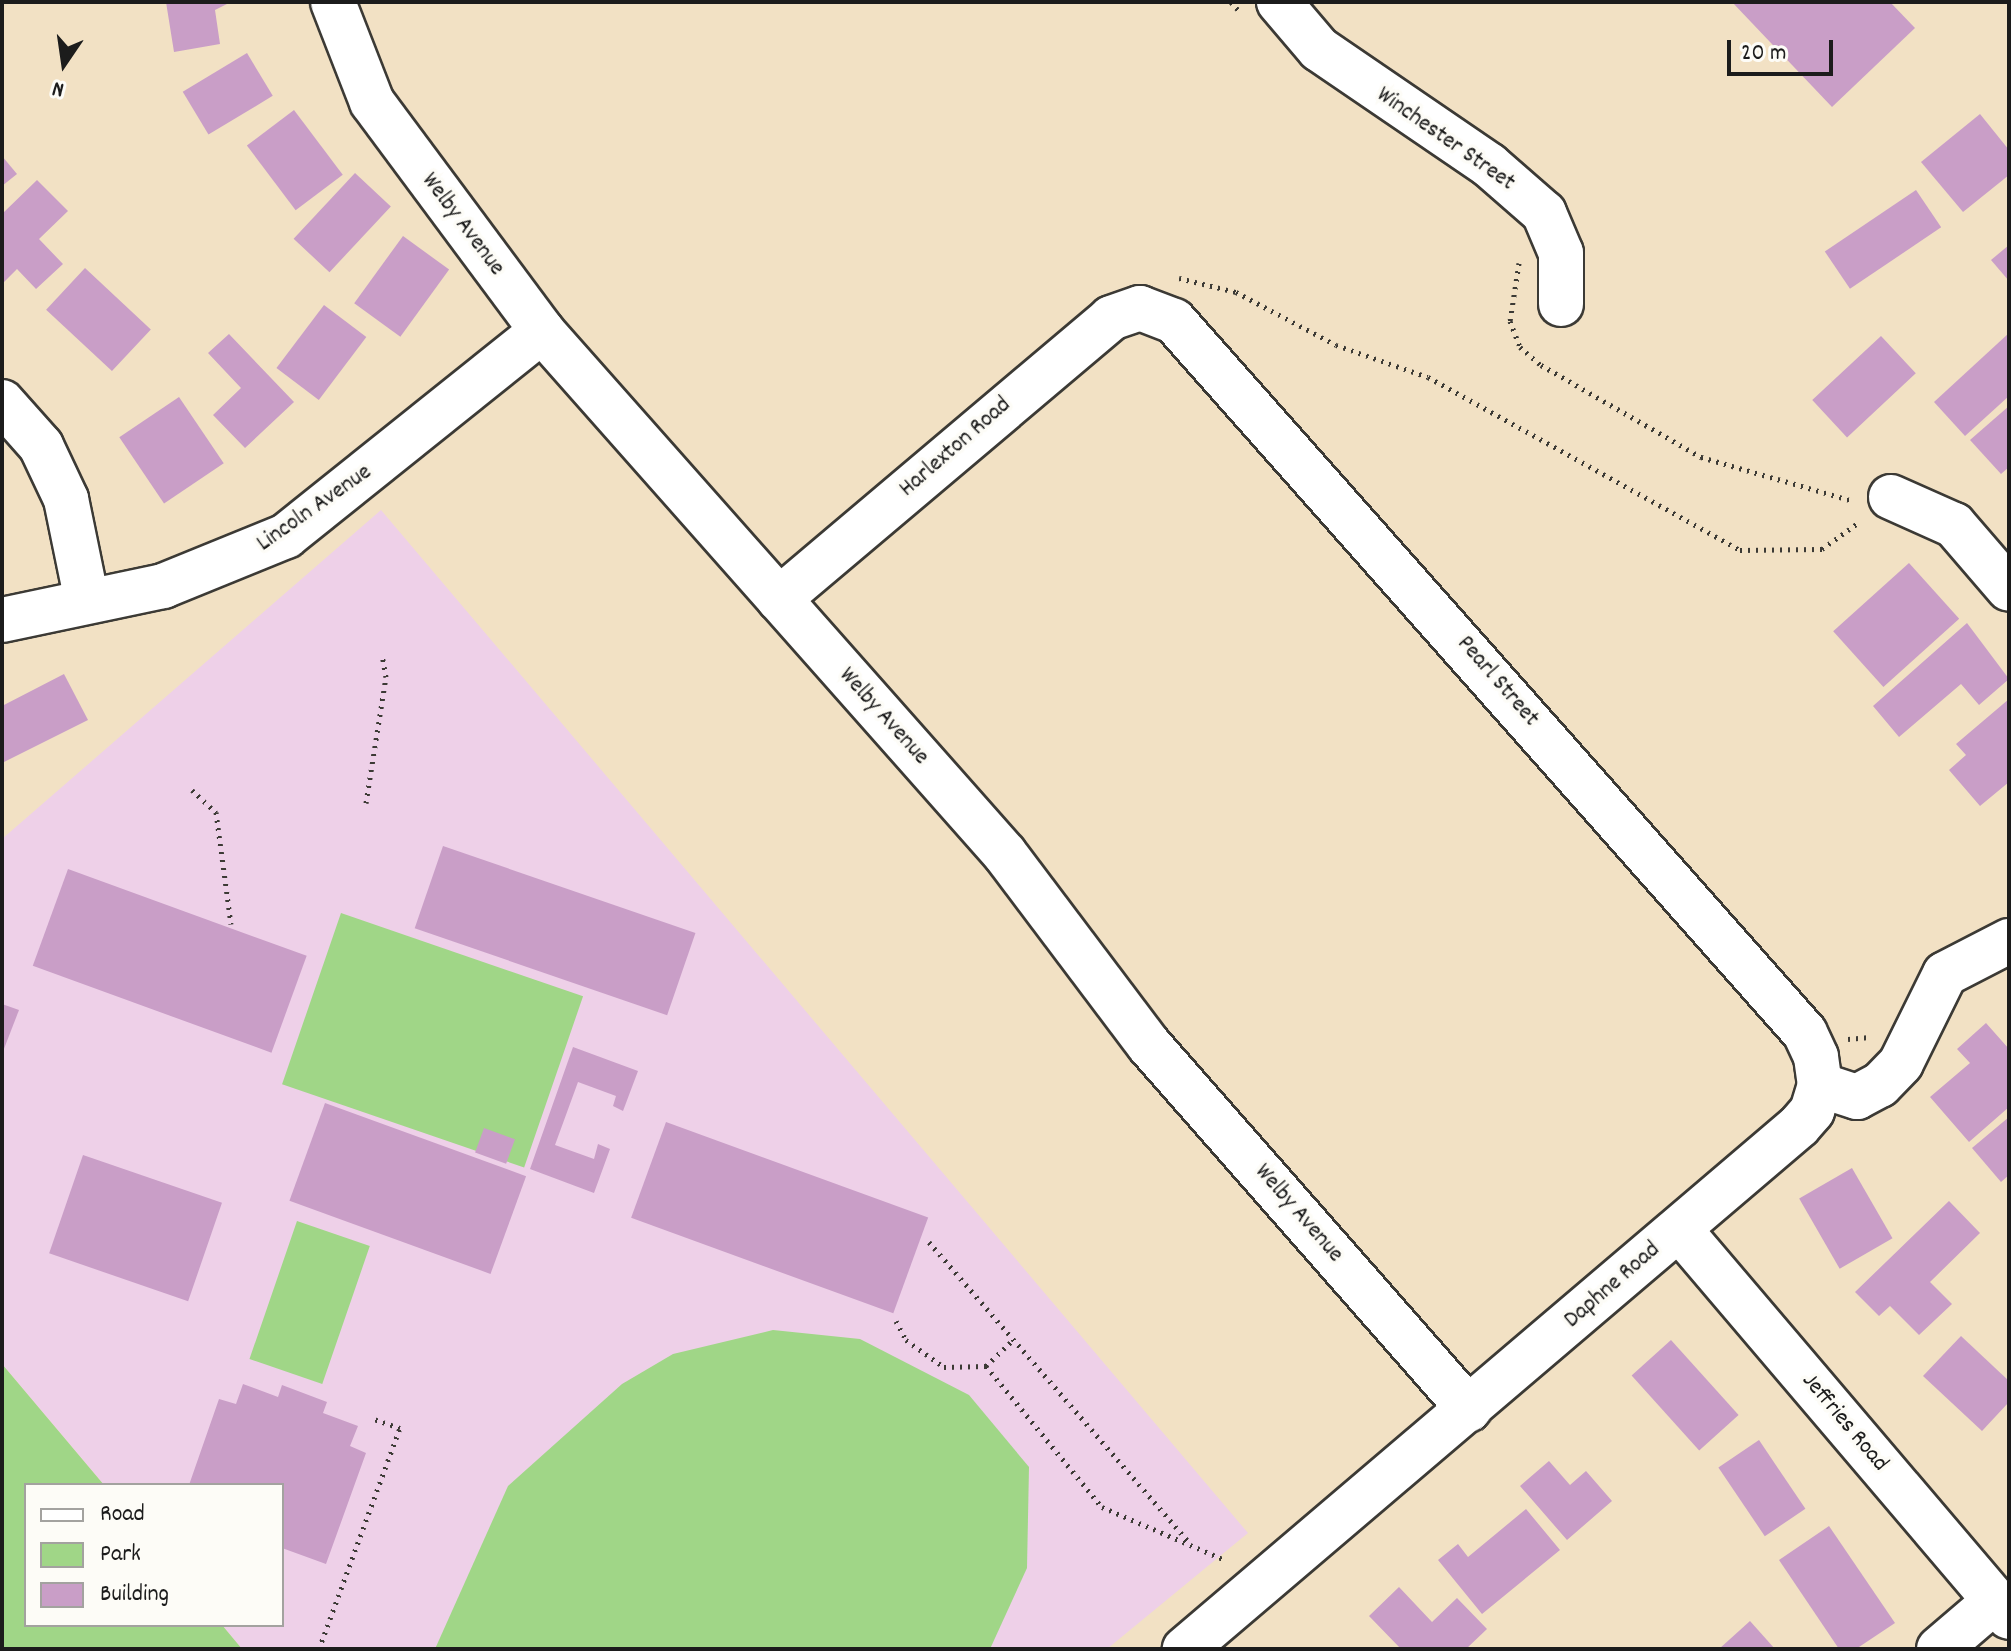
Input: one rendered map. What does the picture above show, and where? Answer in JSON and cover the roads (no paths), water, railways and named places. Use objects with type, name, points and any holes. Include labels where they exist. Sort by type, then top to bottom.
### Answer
[{"type":"street","name":"Welby Avenue","points":[[333,2],[372,102],[542,331],[1005,854],[1149,1045],[1469,1409]]},
{"type":"street","name":"Winchester Street","points":[[1264,12],[1489,165],[1544,213],[1561,253],[1561,304]]},
{"type":"street","name":"Harlexton Road","points":[[779,599],[1095,329],[1152,292]]},
{"type":"street","name":"Pearl Street","points":[[1152,292],[1195,337],[1805,1033],[1820,1085]]},
{"type":"street","name":"Lincoln Avenue","points":[[2,620],[163,586],[286,536],[542,331]]},
{"type":"street","points":[[2,402],[41,446],[66,499],[87,601]]},
{"type":"street","points":[[1891,497],[1954,525],[2009,589]]},
{"type":"street","points":[[1820,1085],[1857,1097],[1880,1085],[1901,1063],[1945,974],[2009,941]]},
{"type":"street","name":"Daphne Road","points":[[1185,1649],[1799,1126],[1820,1085]]},
{"type":"street","name":"Jeffries Road","points":[[1679,1229],[2002,1609]]},
{"type":"street","points":[[1939,1649],[2002,1609]]}]
